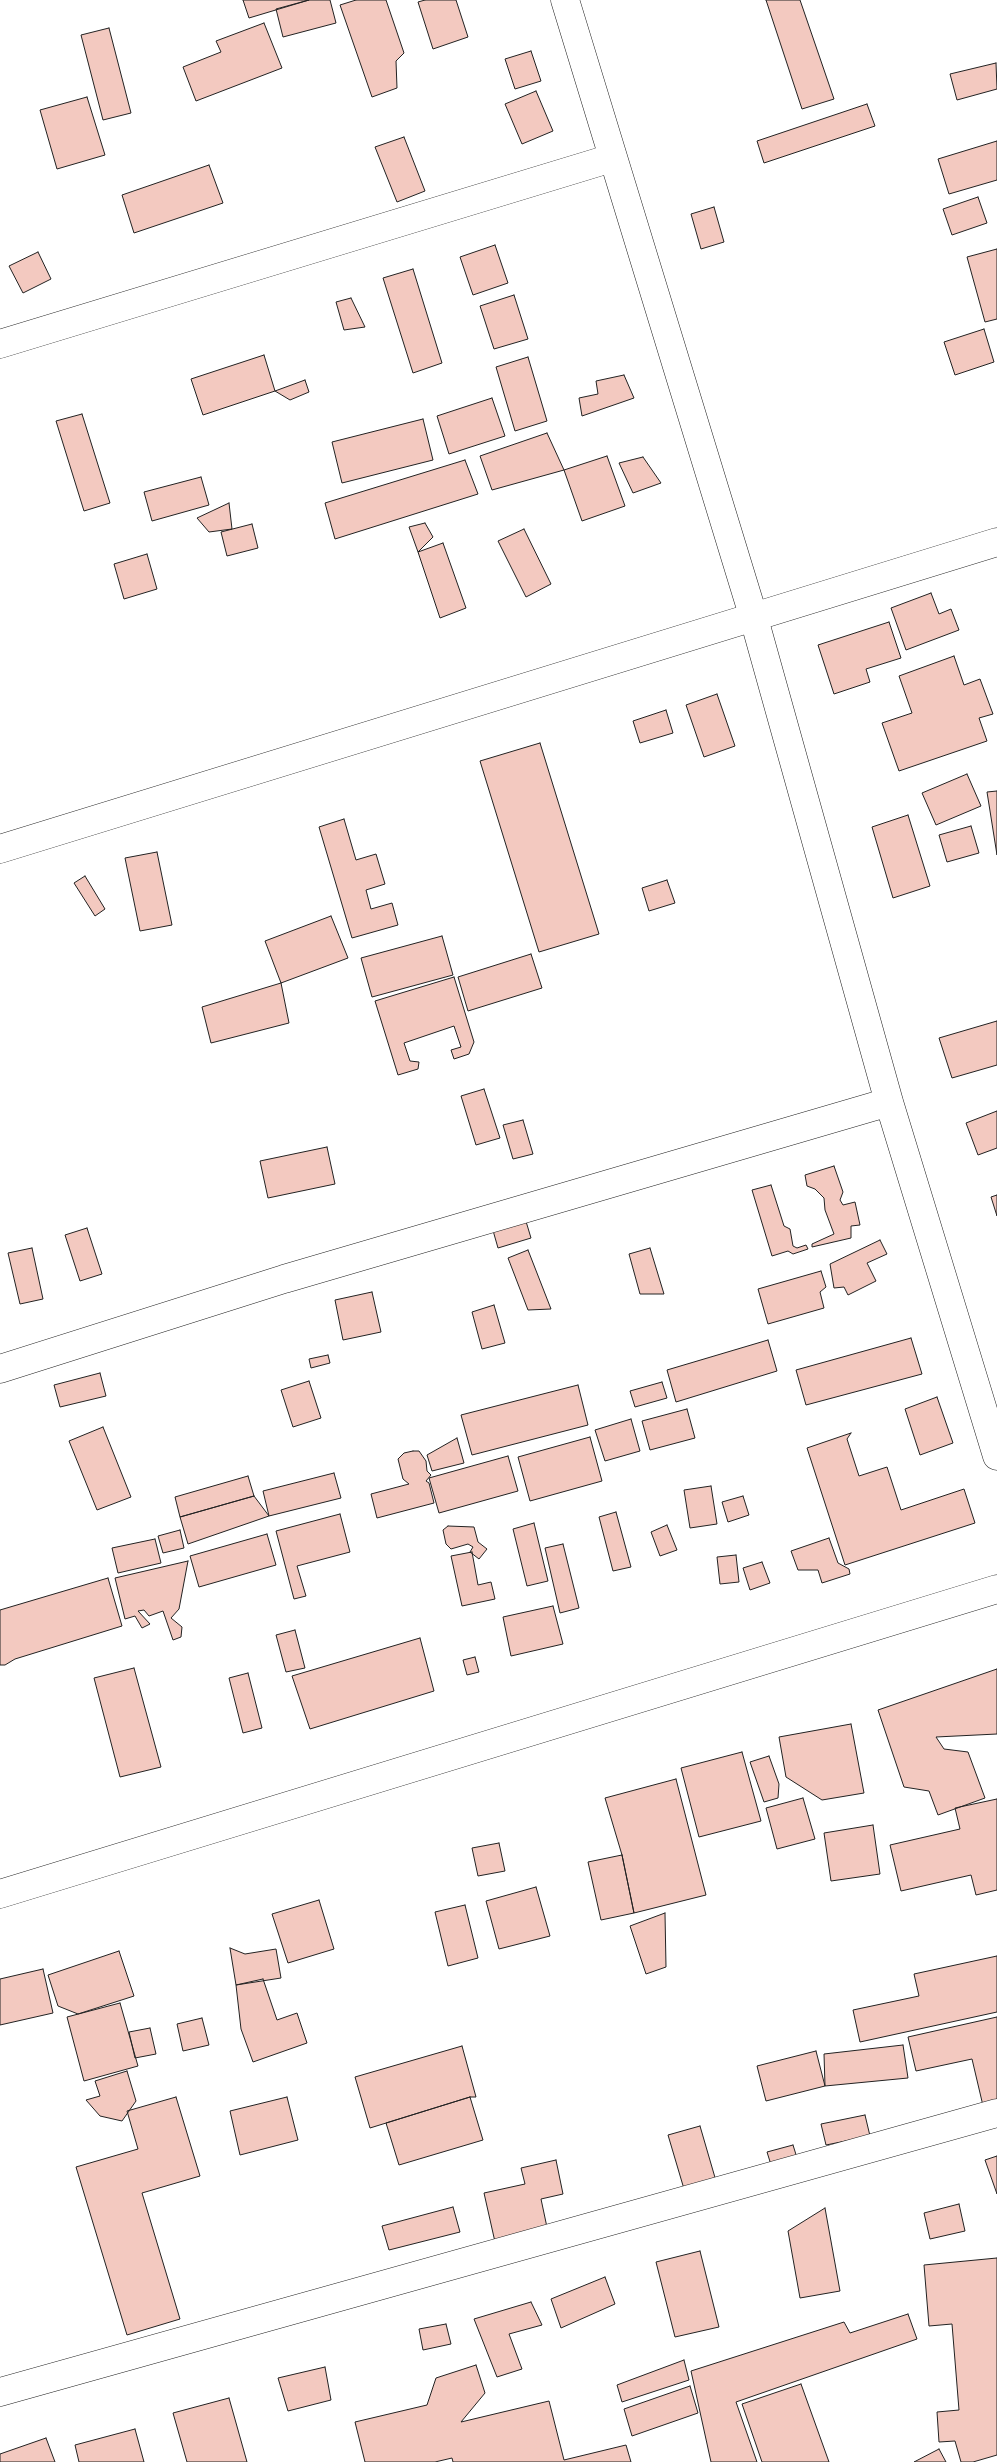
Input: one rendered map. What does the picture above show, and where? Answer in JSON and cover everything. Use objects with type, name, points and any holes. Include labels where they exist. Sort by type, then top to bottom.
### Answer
[{"type":"street","points":[[565,0],[753,615],[889,1102],[997,1456]]},
{"type":"street","points":[[0,344],[612,158]]},
{"type":"street","points":[[0,849],[753,615],[997,542]]},
{"type":"street","points":[[0,1369],[284,1279],[889,1102]]},
{"type":"street","points":[[0,1894],[997,1589]]},
{"type":"street","points":[[0,2392],[997,2113]]},
{"type":"building","points":[[243,0],[309,0],[249,18]]},
{"type":"building","points":[[309,0],[330,0],[336,23],[283,37],[276,9]]},
{"type":"building","points":[[356,0],[386,0],[404,53],[396,61],[397,88],[372,97],[340,5]]},
{"type":"building","points":[[425,0],[456,0],[468,37],[433,49],[418,2]]},
{"type":"building","points":[[766,0],[800,0],[834,99],[802,109]]},
{"type":"building","points":[[264,23],[282,68],[196,101],[183,67],[221,52],[216,41]]},
{"type":"building","points":[[109,28],[131,113],[103,120],[81,35]]},
{"type":"building","points":[[531,51],[541,81],[515,89],[505,59]]},
{"type":"building","points":[[996,63],[997,89],[957,100],[950,74]]},
{"type":"building","points":[[536,91],[553,131],[522,144],[505,104]]},
{"type":"building","points":[[87,97],[105,155],[57,169],[40,110]]},
{"type":"building","points":[[867,104],[875,126],[764,163],[757,141]]},
{"type":"building","points":[[404,137],[425,191],[397,202],[375,147]]},
{"type":"building","points":[[997,141],[997,180],[949,194],[938,159]]},
{"type":"building","points":[[209,165],[223,203],[134,233],[122,195]]},
{"type":"building","points":[[978,197],[987,223],[952,235],[943,209]]},
{"type":"building","points":[[714,207],[724,242],[701,249],[691,214]]},
{"type":"building","points":[[495,245],[508,283],[473,295],[460,257]]},
{"type":"building","points":[[997,249],[997,319],[985,322],[967,257]]},
{"type":"building","points":[[38,252],[51,279],[23,293],[9,266]]},
{"type":"building","points":[[413,269],[442,363],[413,373],[383,278]]},
{"type":"building","points":[[514,295],[528,339],[494,349],[480,306]]},
{"type":"building","points":[[351,298],[365,327],[344,330],[336,302]]},
{"type":"building","points":[[984,329],[994,362],[955,375],[944,342]]},
{"type":"building","points":[[264,355],[275,391],[203,415],[191,379]]},
{"type":"building","points":[[528,357],[547,421],[515,431],[496,367]]},
{"type":"building","points":[[624,375],[634,398],[582,416],[579,398],[598,394],[596,381]]},
{"type":"building","points":[[305,380],[309,392],[290,400],[275,391]]},
{"type":"building","points":[[492,398],[505,436],[449,454],[437,416]]},
{"type":"building","points":[[82,414],[110,503],[84,511],[56,421]]},
{"type":"building","points":[[423,419],[433,460],[342,483],[332,442]]},
{"type":"building","points":[[547,433],[564,470],[492,490],[480,456]]},
{"type":"building","points":[[607,456],[625,506],[582,521],[564,470]]},
{"type":"building","points":[[643,457],[661,483],[633,493],[619,463]]},
{"type":"building","points":[[465,460],[478,494],[335,539],[325,503]]},
{"type":"building","points":[[201,477],[209,505],[152,521],[144,492]]},
{"type":"building","points":[[229,503],[232,529],[209,532],[197,518]]},
{"type":"building","points":[[425,523],[433,537],[418,552],[409,527]]},
{"type":"building","points":[[252,524],[258,548],[227,556],[221,532]]},
{"type":"building","points":[[524,529],[551,584],[526,597],[498,541]]},
{"type":"building","points":[[443,543],[466,608],[440,618],[418,552]]},
{"type":"building","points":[[147,554],[157,589],[124,599],[114,564]]},
{"type":"building","points":[[931,593],[939,614],[951,609],[959,630],[906,650],[891,608]]},
{"type":"building","points":[[889,622],[901,658],[866,669],[870,682],[834,694],[818,645]]},
{"type":"building","points":[[954,656],[964,685],[980,679],[993,714],[979,718],[987,741],[899,771],[882,723],[912,713],[899,676]]},
{"type":"building","points":[[717,694],[735,746],[704,757],[686,705]]},
{"type":"building","points":[[666,710],[673,733],[640,743],[633,721]]},
{"type":"building","points":[[540,743],[599,934],[539,952],[480,761]]},
{"type":"building","points":[[967,774],[981,806],[936,825],[922,793]]},
{"type":"building","points":[[997,791],[997,855],[987,792]]},
{"type":"building","points":[[908,815],[930,886],[893,898],[872,827]]},
{"type":"building","points":[[344,819],[356,860],[376,854],[385,884],[366,890],[371,909],[392,903],[398,925],[352,938],[319,827]]},
{"type":"building","points":[[971,826],[979,853],[947,862],[939,835]]},
{"type":"building","points":[[157,852],[172,925],[140,931],[125,858]]},
{"type":"building","points":[[85,876],[105,909],[95,916],[74,883]]},
{"type":"building","points":[[667,880],[675,903],[649,911],[642,888]]},
{"type":"building","points":[[331,916],[348,958],[281,983],[265,941]]},
{"type":"building","points":[[442,936],[453,975],[372,997],[361,958]]},
{"type":"building","points":[[531,954],[542,988],[468,1011],[458,977]]},
{"type":"building","points":[[454,977],[474,1042],[469,1054],[454,1059],[451,1050],[461,1047],[454,1026],[404,1043],[410,1061],[419,1062],[418,1069],[398,1075],[375,1001]]},
{"type":"building","points":[[281,983],[289,1023],[211,1043],[202,1007]]},
{"type":"building","points":[[997,1021],[997,1065],[952,1078],[939,1038]]},
{"type":"building","points":[[484,1089],[500,1138],[476,1145],[461,1096]]},
{"type":"building","points":[[997,1111],[997,1148],[978,1155],[966,1123]]},
{"type":"building","points":[[523,1120],[533,1154],[513,1159],[503,1125]]},
{"type":"building","points":[[327,1147],[335,1184],[268,1198],[260,1161]]},
{"type":"building","points":[[834,1166],[843,1192],[840,1200],[843,1205],[855,1202],[860,1225],[851,1226],[851,1238],[812,1247],[812,1244],[834,1234],[825,1210],[824,1198],[815,1189],[807,1186],[805,1175]]},
{"type":"building","points":[[771,1185],[784,1226],[790,1229],[793,1246],[797,1248],[806,1245],[808,1249],[793,1254],[788,1251],[772,1256],[752,1190]]},
{"type":"building","points":[[997,1195],[997,1216],[991,1197]]},
{"type":"building","points":[[525,1218],[531,1238],[498,1248],[492,1227]]},
{"type":"building","points":[[87,1228],[102,1274],[80,1281],[65,1235]]},
{"type":"building","points":[[880,1240],[887,1254],[867,1263],[876,1281],[848,1295],[844,1287],[834,1288],[830,1264]]},
{"type":"building","points":[[32,1248],[43,1299],[20,1304],[8,1253]]},
{"type":"building","points":[[650,1248],[664,1294],[640,1294],[629,1254]]},
{"type":"building","points":[[528,1250],[551,1309],[528,1310],[508,1258]]},
{"type":"building","points":[[821,1271],[826,1287],[820,1292],[824,1308],[768,1324],[758,1289]]},
{"type":"building","points":[[372,1292],[381,1332],[343,1340],[335,1300]]},
{"type":"building","points":[[494,1305],[505,1343],[482,1349],[472,1312]]},
{"type":"building","points":[[911,1338],[922,1374],[806,1405],[796,1370]]},
{"type":"building","points":[[768,1340],[777,1371],[676,1402],[667,1370]]},
{"type":"building","points":[[328,1355],[330,1363],[311,1368],[309,1359]]},
{"type":"building","points":[[100,1373],[106,1396],[60,1407],[54,1385]]},
{"type":"building","points":[[309,1381],[321,1418],[293,1427],[281,1390]]},
{"type":"building","points":[[662,1382],[667,1398],[635,1407],[630,1391]]},
{"type":"building","points":[[578,1385],[588,1425],[472,1455],[461,1415]]},
{"type":"building","points":[[937,1397],[953,1443],[920,1455],[905,1409]]},
{"type":"building","points":[[687,1409],[695,1438],[650,1450],[642,1421]]},
{"type":"building","points":[[631,1419],[640,1451],[605,1461],[595,1430]]},
{"type":"building","points":[[103,1427],[131,1497],[97,1510],[69,1441]]},
{"type":"building","points":[[851,1433],[847,1439],[859,1476],[887,1467],[901,1510],[964,1489],[975,1523],[845,1565],[807,1448]]},
{"type":"building","points":[[590,1437],[602,1481],[530,1501],[518,1457]]},
{"type":"building","points":[[457,1438],[464,1463],[432,1471],[427,1455]]},
{"type":"building","points":[[419,1451],[426,1461],[427,1471],[431,1475],[426,1481],[429,1483],[434,1503],[377,1518],[371,1494],[409,1484],[403,1479],[398,1459],[404,1453]]},
{"type":"building","points":[[508,1456],[518,1491],[439,1513],[429,1478]]},
{"type":"building","points":[[334,1473],[341,1498],[269,1516],[263,1491]]},
{"type":"building","points":[[248,1476],[254,1496],[180,1517],[175,1497]]},
{"type":"building","points":[[711,1486],[717,1524],[690,1528],[684,1490]]},
{"type":"building","points":[[254,1496],[269,1516],[188,1544],[180,1517]]},
{"type":"building","points":[[743,1496],[749,1515],[728,1522],[722,1502]]},
{"type":"building","points":[[616,1512],[631,1567],[613,1571],[599,1517]]},
{"type":"building","points":[[340,1514],[350,1552],[297,1566],[306,1596],[294,1599],[276,1531]]},
{"type":"building","points":[[534,1523],[548,1581],[527,1586],[513,1529]]},
{"type":"building","points":[[667,1525],[677,1550],[660,1556],[651,1532]]},
{"type":"building","points":[[448,1526],[474,1527],[478,1542],[487,1549],[479,1559],[470,1552],[473,1547],[468,1544],[451,1549],[446,1544],[443,1530]]},
{"type":"building","points":[[180,1530],[184,1548],[163,1553],[158,1536]]},
{"type":"building","points":[[267,1534],[276,1565],[199,1587],[190,1556]]},
{"type":"building","points":[[829,1538],[838,1563],[849,1569],[850,1574],[822,1583],[818,1570],[798,1570],[791,1551]]},
{"type":"building","points":[[155,1539],[161,1563],[118,1573],[112,1548]]},
{"type":"building","points":[[563,1544],[579,1608],[560,1613],[545,1548]]},
{"type":"building","points":[[472,1552],[478,1585],[491,1582],[495,1599],[462,1606],[451,1556]]},
{"type":"building","points":[[736,1555],[739,1582],[720,1584],[717,1557]]},
{"type":"building","points":[[188,1561],[179,1609],[171,1618],[182,1627],[181,1637],[173,1640],[163,1611],[149,1616],[144,1610],[138,1611],[150,1624],[142,1628],[135,1616],[125,1619],[115,1578]]},
{"type":"building","points":[[762,1562],[770,1583],[750,1590],[743,1568]]},
{"type":"building","points":[[108,1578],[122,1626],[15,1659],[5,1665],[0,1665],[0,1610]]},
{"type":"building","points":[[553,1606],[563,1644],[511,1656],[503,1617]]},
{"type":"building","points":[[295,1630],[305,1668],[286,1672],[276,1635]]},
{"type":"building","points":[[420,1638],[434,1691],[310,1729],[292,1676]]},
{"type":"building","points":[[475,1657],[479,1672],[467,1675],[463,1660]]},
{"type":"building","points":[[134,1668],[161,1767],[120,1777],[94,1678]]},
{"type":"building","points":[[997,1669],[997,1734],[936,1737],[944,1749],[968,1752],[985,1798],[938,1815],[929,1791],[904,1787],[878,1710]]},
{"type":"building","points":[[248,1673],[262,1728],[243,1733],[229,1678]]},
{"type":"building","points":[[851,1724],[864,1793],[822,1800],[786,1777],[779,1737]]},
{"type":"building","points":[[742,1752],[761,1821],[699,1837],[681,1768]]},
{"type":"building","points":[[769,1756],[779,1784],[778,1798],[764,1802],[750,1762]]},
{"type":"building","points":[[676,1779],[706,1895],[634,1913],[622,1855],[605,1798]]},
{"type":"building","points":[[803,1798],[815,1839],[777,1849],[766,1808]]},
{"type":"building","points":[[997,1799],[997,1890],[976,1895],[971,1875],[901,1891],[890,1845],[960,1829],[955,1808]]},
{"type":"building","points":[[873,1825],[880,1874],[831,1881],[824,1833]]},
{"type":"building","points":[[499,1843],[505,1871],[478,1876],[472,1848]]},
{"type":"building","points":[[622,1855],[634,1913],[601,1920],[588,1862]]},
{"type":"building","points":[[536,1887],[550,1936],[499,1949],[486,1901]]},
{"type":"building","points":[[319,1900],[334,1949],[288,1963],[272,1914]]},
{"type":"building","points":[[465,1905],[478,1958],[448,1966],[435,1912]]},
{"type":"building","points":[[665,1913],[666,1967],[646,1974],[630,1926]]},
{"type":"building","points":[[230,1948],[245,1954],[276,1949],[281,1978],[236,1985]]},
{"type":"building","points":[[119,1951],[134,1996],[78,2014],[58,2006],[48,1975]]},
{"type":"building","points":[[997,1956],[997,2012],[860,2042],[853,2010],[919,1996],[914,1974]]},
{"type":"building","points":[[43,1969],[53,2013],[0,2025],[0,1979]]},
{"type":"building","points":[[263,1979],[277,2020],[297,2013],[307,2043],[253,2062],[241,2029],[236,1985]]},
{"type":"building","points":[[120,2003],[138,2066],[84,2081],[67,2017]]},
{"type":"building","points":[[997,2017],[997,2107],[984,2110],[972,2059],[916,2071],[908,2037]]},
{"type":"building","points":[[202,2018],[209,2045],[183,2051],[177,2024]]},
{"type":"building","points":[[150,2028],[156,2054],[135,2058],[129,2032]]},
{"type":"building","points":[[903,2045],[908,2078],[825,2086],[824,2054]]},
{"type":"building","points":[[462,2046],[476,2097],[470,2097],[370,2128],[355,2077]]},
{"type":"building","points":[[816,2051],[825,2086],[766,2101],[757,2066]]},
{"type":"building","points":[[127,2071],[136,2101],[122,2121],[100,2116],[86,2100],[100,2096],[95,2081]]},
{"type":"building","points":[[176,2097],[200,2176],[142,2193],[180,2319],[127,2335],[76,2167],[138,2149],[127,2111]]},
{"type":"building","points":[[287,2097],[298,2140],[240,2155],[230,2111]]},
{"type":"building","points":[[470,2097],[483,2140],[399,2165],[386,2123]]},
{"type":"building","points":[[865,2115],[870,2136],[826,2145],[821,2124]]},
{"type":"building","points":[[700,2126],[716,2181],[684,2189],[668,2135]]},
{"type":"building","points":[[793,2145],[798,2161],[772,2168],[767,2152]]},
{"type":"building","points":[[997,2156],[997,2194],[985,2160]]},
{"type":"building","points":[[556,2160],[563,2194],[541,2199],[548,2232],[495,2242],[484,2193],[525,2184],[521,2168]]},
{"type":"building","points":[[959,2204],[965,2231],[930,2239],[924,2213]]},
{"type":"building","points":[[453,2207],[460,2232],[389,2250],[382,2226]]},
{"type":"building","points":[[825,2208],[840,2291],[800,2298],[788,2231]]},
{"type":"building","points":[[700,2251],[719,2327],[675,2337],[656,2262]]},
{"type":"building","points":[[997,2258],[997,2455],[973,2462],[961,2462],[955,2441],[939,2442],[937,2412],[959,2410],[952,2324],[929,2326],[924,2265]]},
{"type":"building","points":[[605,2277],[615,2304],[561,2328],[551,2299]]},
{"type":"building","points":[[531,2302],[542,2325],[509,2334],[522,2369],[497,2377],[474,2319]]},
{"type":"building","points":[[908,2314],[917,2339],[736,2402],[757,2462],[711,2462],[691,2371],[844,2322],[850,2333]]},
{"type":"building","points":[[446,2324],[451,2344],[423,2350],[419,2329]]},
{"type":"building","points":[[684,2360],[689,2380],[622,2402],[617,2385]]},
{"type":"building","points":[[476,2365],[485,2393],[461,2422],[549,2401],[564,2460],[626,2445],[631,2462],[453,2462],[452,2458],[435,2462],[365,2462],[355,2422],[427,2405],[436,2378]]},
{"type":"building","points":[[325,2367],[331,2400],[288,2411],[278,2378]]},
{"type":"building","points":[[801,2384],[829,2462],[762,2462],[742,2404]]},
{"type":"building","points":[[690,2386],[698,2413],[632,2436],[624,2409]]},
{"type":"building","points":[[229,2398],[247,2462],[187,2462],[173,2413]]},
{"type":"building","points":[[135,2429],[144,2462],[79,2462],[75,2445]]},
{"type":"building","points":[[46,2438],[55,2462],[0,2462],[0,2454]]},
{"type":"building","points":[[939,2449],[946,2462],[914,2462]]}]
